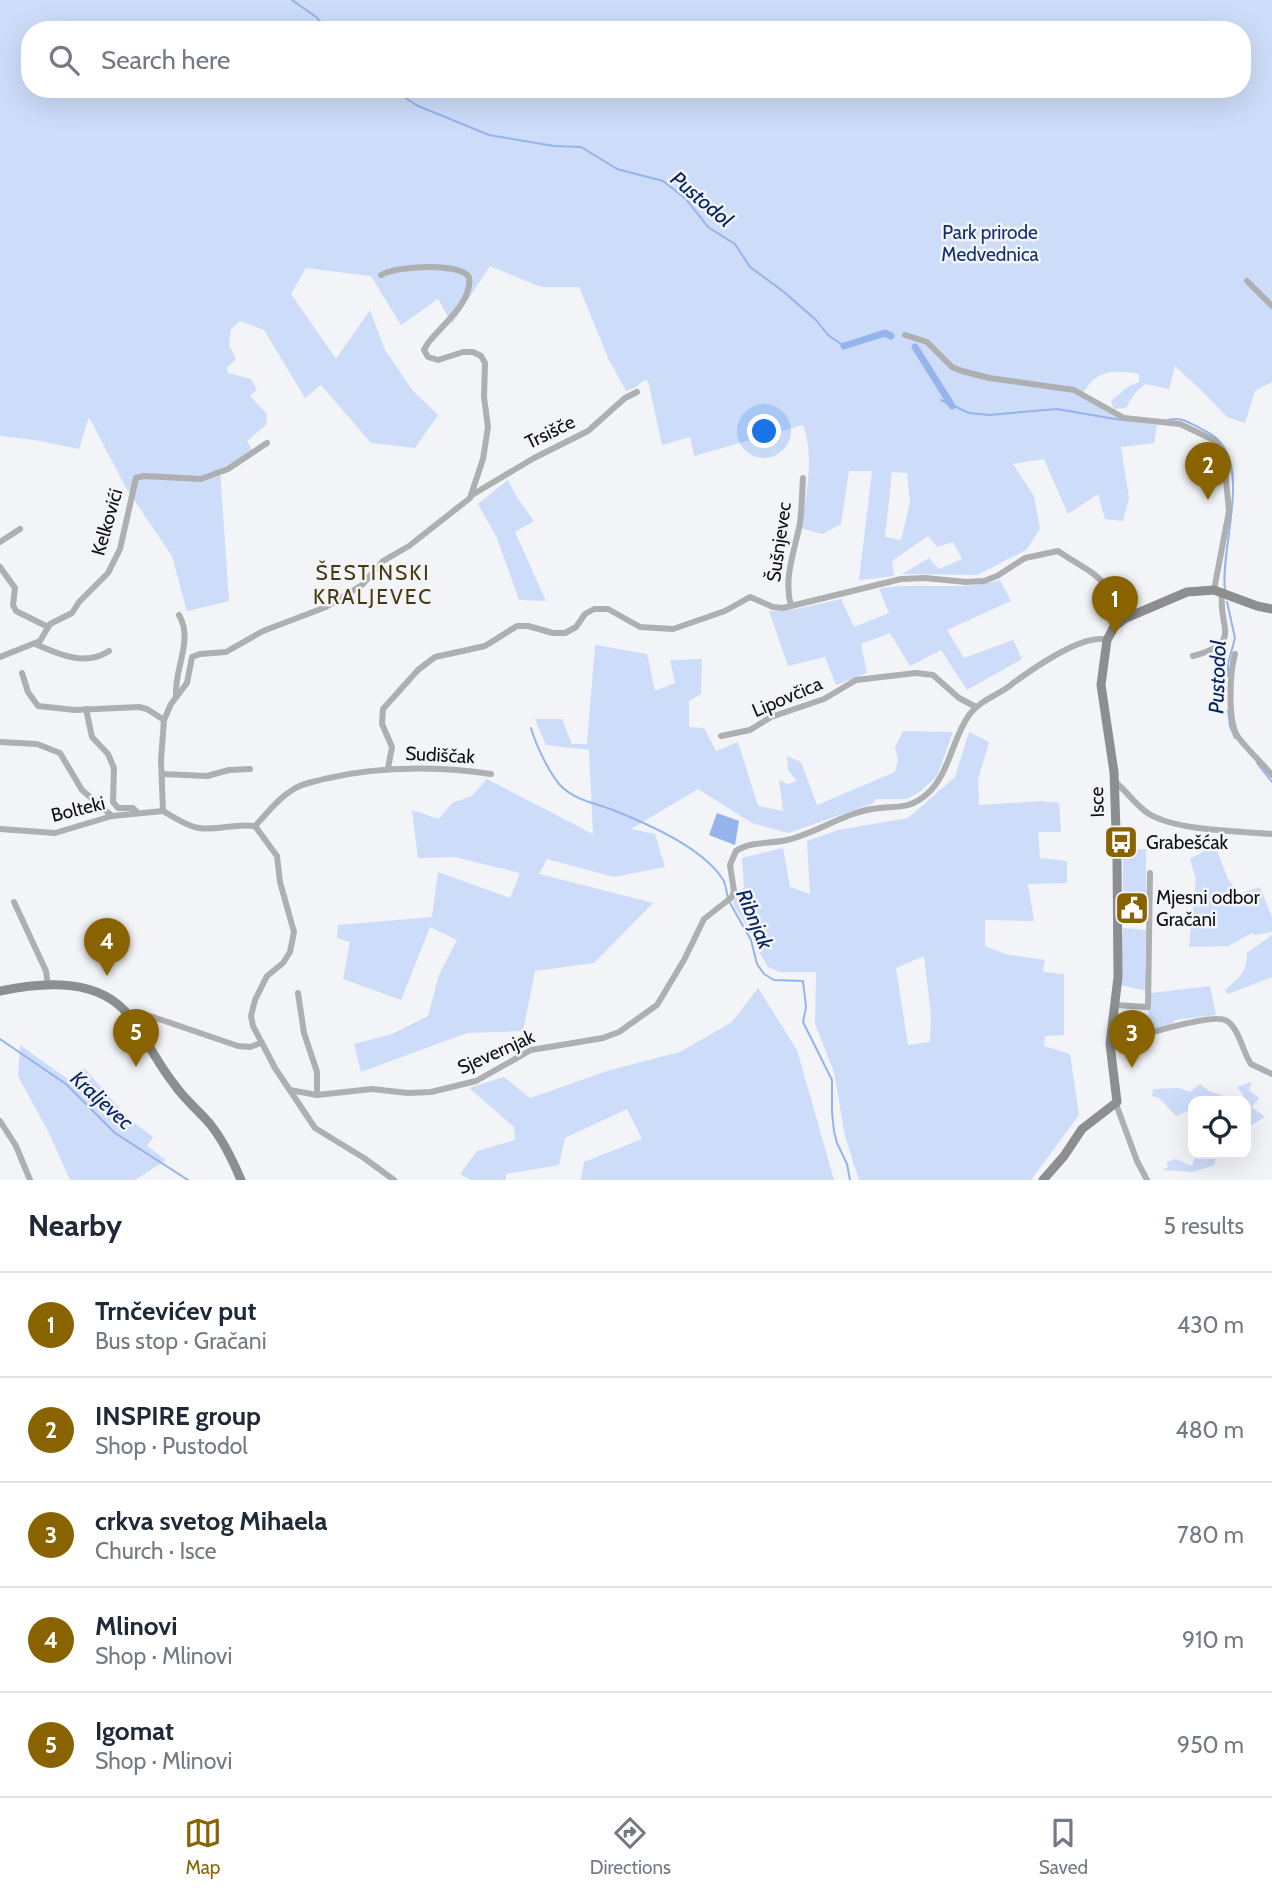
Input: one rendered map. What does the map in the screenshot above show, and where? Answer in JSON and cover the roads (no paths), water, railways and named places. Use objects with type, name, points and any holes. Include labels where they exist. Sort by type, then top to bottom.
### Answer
[{"type":"street","points":[[381,275],[393,270],[424,268],[460,270],[469,276],[469,289],[464,300],[437,330],[425,350],[428,357],[434,360],[473,352],[481,356],[485,363],[484,397],[488,427],[483,459],[472,495],[468,501],[409,546],[383,561],[362,585],[326,607],[263,631],[226,652],[194,655],[187,683],[176,696],[164,720],[163,811],[196,828],[255,826],[285,795],[298,786],[388,768]]},
{"type":"street","points":[[1247,281],[1272,306]]},
{"type":"street","points":[[905,335],[927,342],[951,367],[962,372],[1074,390],[1129,420],[1187,426],[1216,441],[1222,451],[1229,511],[1218,591],[1226,632],[1216,649],[1193,656]]},
{"type":"street","name":"Trsišče","points":[[472,495],[523,464],[589,431],[625,398],[637,392]]},
{"type":"street","name":"Kelkovići","points":[[35,644],[44,638],[53,621],[72,613],[111,568],[122,540],[136,478],[144,476],[201,479],[228,470],[267,443]]},
{"type":"street","name":"Šušnjevec","points":[[388,768],[392,747],[382,724],[383,709],[418,670],[440,655],[485,646],[517,626],[565,633],[576,627],[585,614],[594,609],[608,609],[635,625],[659,629],[687,626],[725,611],[750,597],[773,607],[791,606],[788,577],[801,512],[803,478]]},
{"type":"street","points":[[0,542],[20,529]]},
{"type":"street","points":[[791,606],[901,579],[984,581],[1025,558],[1055,551],[1099,576],[1107,587],[1115,609],[1114,627]]},
{"type":"street","points":[[0,567],[15,588],[13,605],[16,611],[48,627]]},
{"type":"street","points":[[976,707],[1053,658],[1093,640],[1107,640],[1114,627],[1126,618],[1177,595],[1218,591],[1272,609]]},
{"type":"street","points":[[1115,609],[1126,618]]},
{"type":"street","points":[[176,696],[179,663],[187,636],[179,615]]},
{"type":"street","name":"Isce","points":[[1107,640],[1101,685],[1114,781],[1118,953],[1110,1044],[1116,1104]]},
{"type":"street","points":[[0,657],[35,644],[55,653],[80,658],[93,658],[109,651]]},
{"type":"street","points":[[1235,654],[1231,670],[1233,727],[1237,736],[1272,775]]},
{"type":"street","points":[[22,673],[28,692],[38,706],[62,710],[139,707],[148,709],[164,720]]},
{"type":"street","name":"Lipovčica","points":[[721,736],[750,730],[771,717],[824,699],[856,680],[916,673],[933,675],[959,698],[976,707]]},
{"type":"street","name":"Sjevernjak","points":[[290,1090],[317,1095],[372,1089],[423,1093],[476,1081],[531,1050],[603,1038],[626,1027],[657,1004],[684,960],[700,925],[709,914],[732,897],[734,891],[730,864],[736,851],[747,846],[808,834],[866,810],[914,803],[938,782],[967,718],[976,707]]},
{"type":"street","points":[[86,709],[92,737],[108,754],[114,768],[113,802],[118,808],[133,808],[138,813]]},
{"type":"street","points":[[0,743],[37,744],[60,753],[82,790],[113,816]]},
{"type":"street","name":"Sudiščak","points":[[388,768],[459,770],[491,774]]},
{"type":"street","points":[[162,774],[207,776],[229,770],[250,769]]},
{"type":"street","points":[[1114,781],[1136,804],[1160,819],[1226,832],[1272,834]]},
{"type":"street","name":"Bolteki","points":[[0,829],[55,833],[113,816],[163,811]]},
{"type":"street","points":[[255,826],[277,856],[280,882],[294,932],[290,952],[283,963],[267,976],[253,1005],[252,1021],[261,1043],[315,1128],[394,1180]]},
{"type":"street","points":[[1115,1005],[1148,1007],[1150,873]]},
{"type":"street","points":[[14,902],[46,971],[48,986]]},
{"type":"street","points":[[0,991],[72,986],[98,993],[118,1005],[131,1018],[170,1079],[215,1131],[241,1180]]},
{"type":"street","points":[[298,993],[304,1033],[317,1072],[317,1095]]},
{"type":"street","points":[[131,1018],[141,1015],[158,1018],[238,1046],[250,1047],[261,1043]]},
{"type":"street","points":[[1110,1044],[1179,1025],[1221,1018],[1236,1032],[1251,1064],[1272,1074]]},
{"type":"street","points":[[1043,1180],[1064,1156],[1082,1129],[1116,1104],[1147,1180]]},
{"type":"street","points":[[0,1121],[16,1146],[30,1180]]},
{"type":"water","points":[[717,813],[739,821],[735,845],[709,835]]},
{"type":"waterway","name":"Pustodol","points":[[292,0],[320,21]]},
{"type":"waterway","name":"Pustodol","points":[[406,98],[416,105],[489,135],[554,146],[581,147],[617,169],[663,181],[686,199],[708,227],[735,244],[750,267],[784,292],[816,320],[828,335],[844,346]]},
{"type":"waterway","points":[[844,346],[885,333],[891,336]]},
{"type":"waterway","points":[[915,347],[952,406]]},
{"type":"waterway","name":"Pustodol","points":[[941,400],[969,413],[989,415],[1057,409],[1121,420]]},
{"type":"waterway","name":"Pustodol","points":[[1168,420],[1183,420],[1210,433],[1220,442],[1228,456],[1233,493],[1225,590]]},
{"type":"waterway","name":"Pustodol","points":[[1227,602],[1235,638],[1228,664],[1228,676]]},
{"type":"waterway","name":"Pustodol","points":[[1228,710],[1235,738]]},
{"type":"waterway","name":"Ribnjak","points":[[531,728],[539,750],[560,785],[578,798],[642,822],[688,847],[701,856],[722,878],[728,898]]},
{"type":"waterway","name":"Pustodol","points":[[1257,763],[1272,782]]},
{"type":"waterway","name":"Ribnjak","points":[[730,903],[751,940],[757,964],[764,974],[774,980],[803,981],[806,1007],[803,1022],[832,1080],[834,1131],[847,1164],[850,1180]]},
{"type":"waterway","name":"Kraljevec","points":[[0,1039],[66,1084],[115,1133],[188,1180]]},
{"type":"place","name":"INSPIRE group","points":[[1208,500]]},
{"type":"place","name":"Trnčevićev put","points":[[1115,634]]},
{"type":"place","name":"Grabešćak","points":[[1121,842]]},
{"type":"place","name":"Mjesni odbor Gračani","points":[[1132,908]]},
{"type":"place","name":"Mlinovi","points":[[107,976]]},
{"type":"place","name":"Igomat","points":[[136,1067]]},
{"type":"place","name":"crkva svetog Mihaela","points":[[1132,1068]]},
{"type":"district","name":"ŠESTINSKI KRALJEVEC","points":[[373,584]]},
{"type":"park label","name":"Park prirode Medvednica","points":[[990,243]]}]
